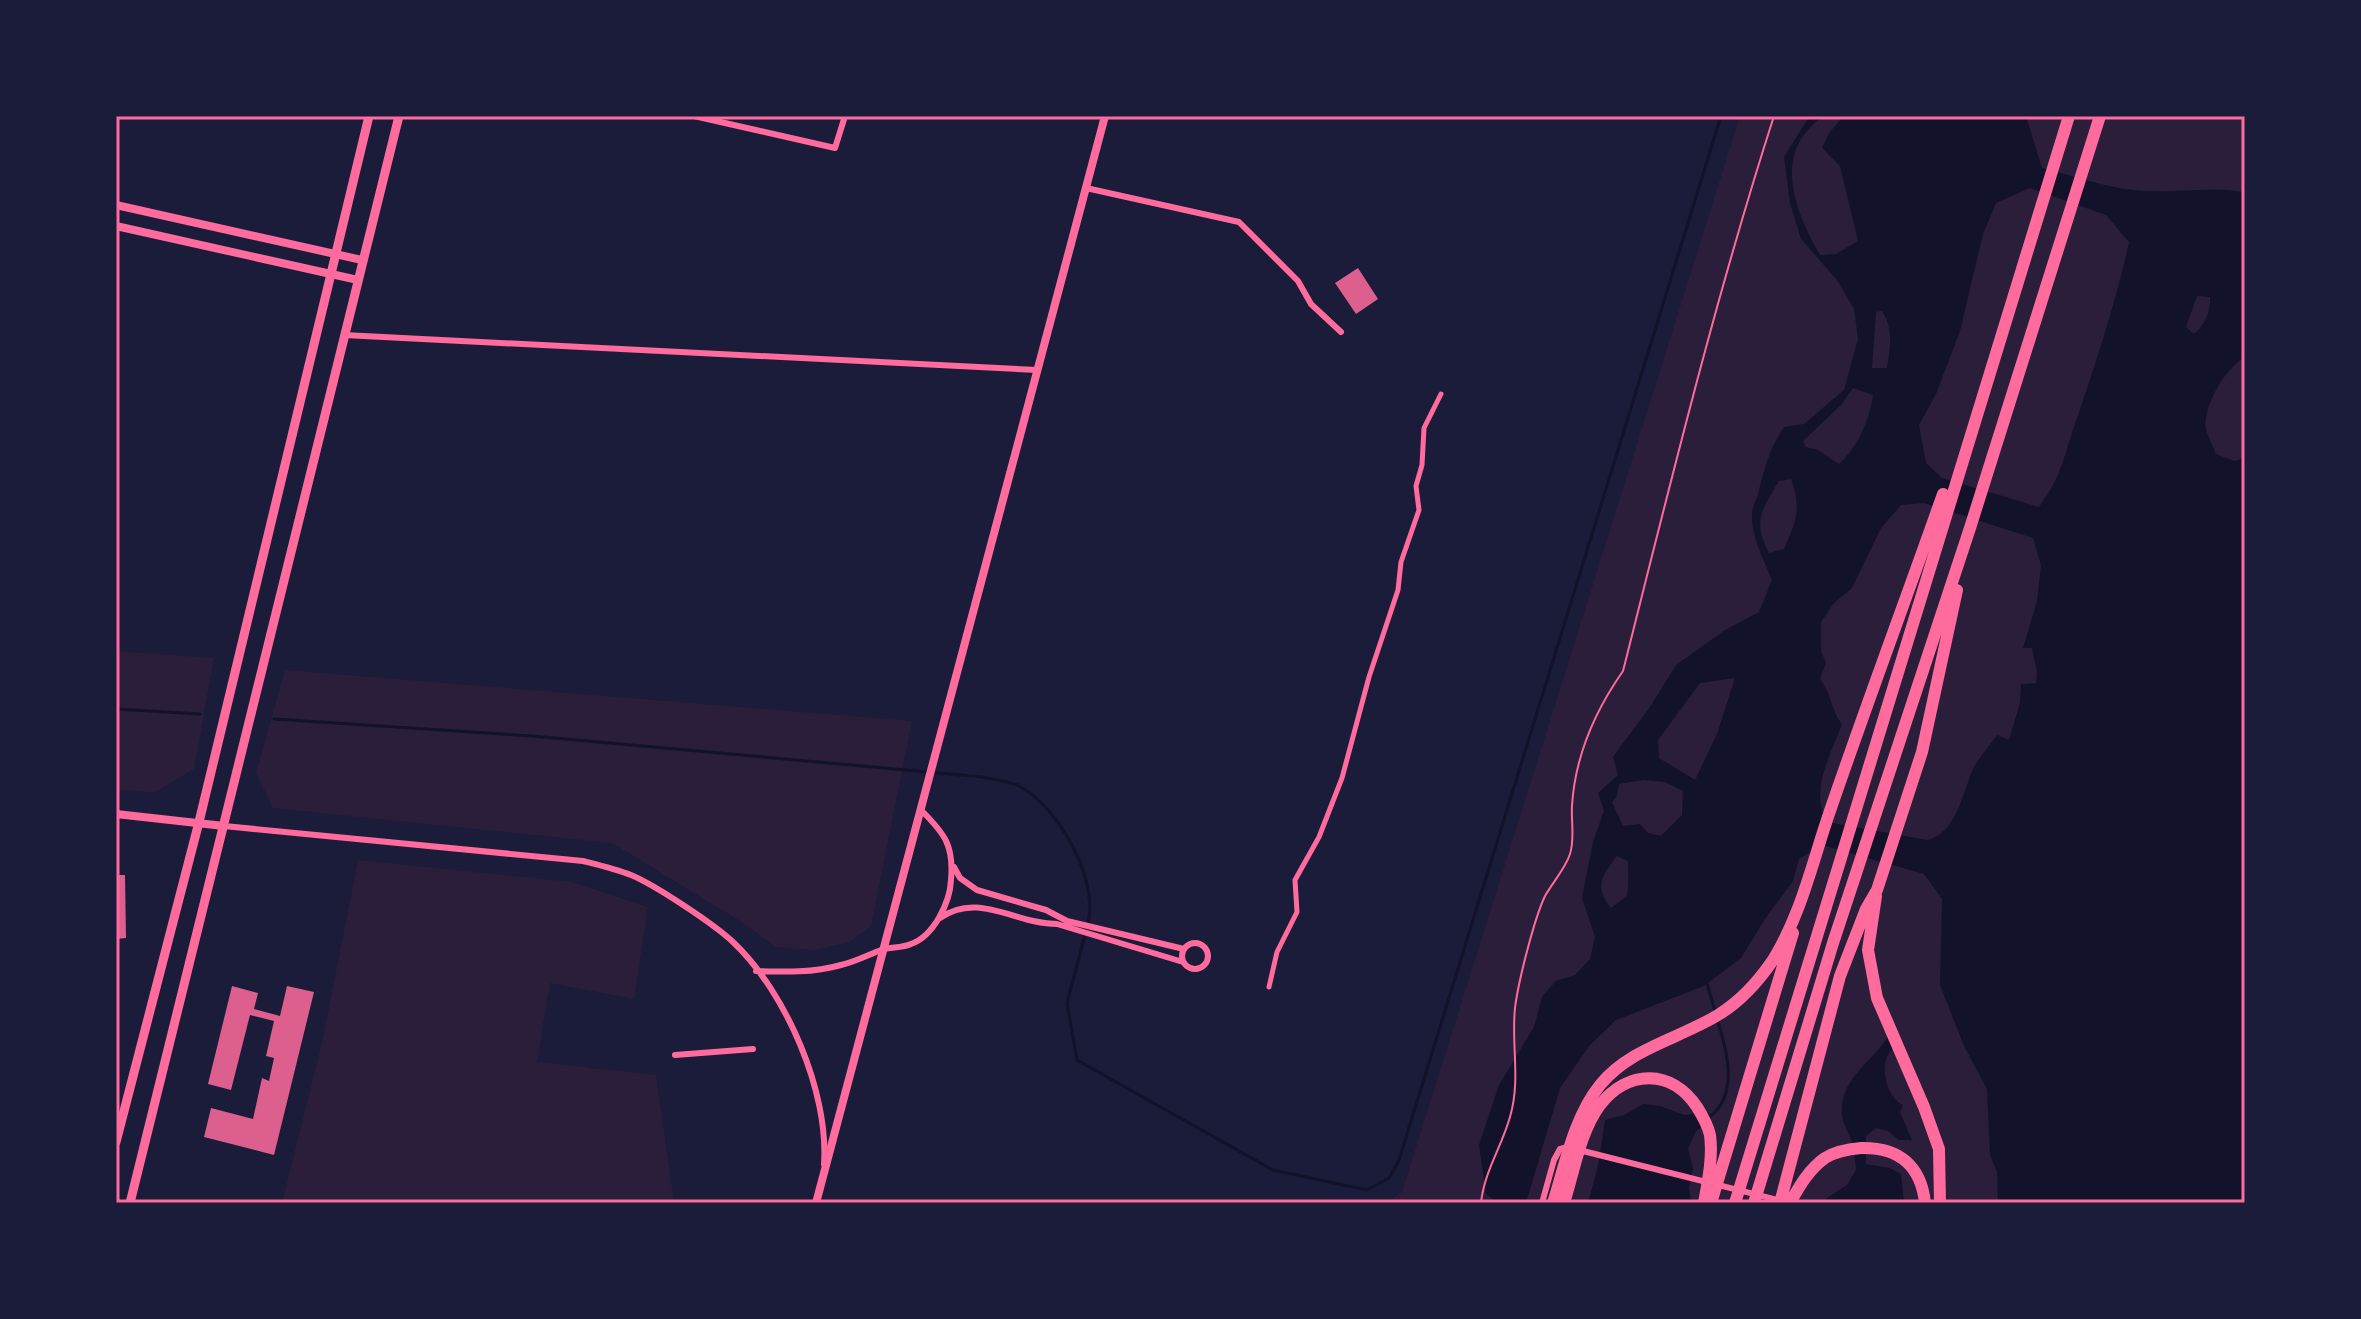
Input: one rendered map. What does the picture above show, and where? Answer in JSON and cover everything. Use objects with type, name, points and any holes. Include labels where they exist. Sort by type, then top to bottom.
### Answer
[{"type":"highway","points":[[1735,1203],[2069,116]]},
{"type":"highway","points":[[1754,1203],[1833,943],[1970,528],[2100,116]]},
{"type":"highway","points":[[1711,1203],[1830,811],[1993,358]]},
{"type":"highway","points":[[1940,1203],[1939,1149],[1877,998],[1868,950],[1877,890],[1922,752],[1970,528]]},
{"type":"highway","points":[[1553,1203],[1580,1118],[1599,1086],[1632,1058],[1717,1016],[1750,991],[1774,958],[1810,876]]},
{"type":"highway","points":[[1780,1203],[1840,976],[1866,909],[1877,890]]},
{"type":"highway","points":[[1564,1203],[1587,1131],[1599,1107],[1620,1086],[1643,1077],[1665,1079],[1688,1093],[1701,1114],[1710,1134],[1710,1170],[1704,1203]]},
{"type":"highway","points":[[1789,1203],[1803,1180],[1825,1159],[1846,1149],[1869,1148],[1889,1150],[1905,1160],[1918,1176],[1925,1203]]},
{"type":"main road","points":[[116,1142],[199,822],[369,116]]},
{"type":"main road","points":[[130,1203],[399,116]]},
{"type":"street","points":[[694,116],[835,148],[845,116]]},
{"type":"street","points":[[816,1203],[1105,116]]},
{"type":"street","points":[[1086,188],[1239,222],[1298,281],[1311,304],[1341,332]]},
{"type":"street","points":[[116,205],[362,260]]},
{"type":"street","points":[[116,226],[358,280]]},
{"type":"street","points":[[344,335],[1037,370]]},
{"type":"street","points":[[1269,987],[1277,952],[1297,912],[1295,880],[1319,837],[1342,778],[1369,677],[1398,590],[1401,562],[1419,510],[1416,486],[1422,465],[1424,428],[1441,394]]},
{"type":"street","points":[[922,811],[942,830],[950,846],[950,892],[940,918]]},
{"type":"street","points":[[116,814],[583,861],[632,875],[721,932],[745,955],[773,994],[810,1074],[824,1128],[823,1176]]},
{"type":"street","points":[[952,864],[960,878],[977,890],[1046,910],[1066,924]]},
{"type":"street","points":[[756,971],[807,971],[843,965],[885,949],[913,944],[954,908],[979,907],[1039,924],[1066,924],[1184,949],[1191,944],[1199,944],[1206,949],[1208,957],[1204,965],[1197,969],[1189,968],[1183,962],[1116,937]]},
{"type":"street","points":[[1183,962],[1184,949]]},
{"type":"street","points":[[675,1055],[753,1049]]},
{"type":"street","points":[[1542,1203],[1554,1160],[1560,1149],[1565,1147],[1789,1203]]},
{"type":"path","points":[[1481,1203],[1510,1118],[1517,1065],[1515,1008],[1530,946],[1544,898],[1569,857],[1573,843],[1572,805],[1585,746],[1595,716],[1623,671],[1716,308],[1774,116]]},
{"type":"shaded area","points":[[1740,116],[2237,116],[2245,119],[2245,1203],[1386,1203],[1402,1192]]},
{"type":"shaded area","points":[[1813,116],[1824,116],[1808,130],[1797,146],[1792,182],[1802,219],[1820,255],[1836,254],[1858,241],[1840,166],[1822,148],[1829,133],[1844,116],[2026,116],[2042,168],[2133,190],[2245,192],[2245,357],[2223,378],[2206,420],[2207,432],[2216,454],[2234,461],[2245,458],[2245,1203],[1998,1203],[1997,1172],[1990,1155],[1987,1089],[1964,1046],[1940,985],[1942,899],[1924,874],[1822,845],[1799,859],[1793,881],[1741,958],[1704,986],[1616,1020],[1590,1045],[1560,1088],[1526,1203],[1498,1203],[1486,1194],[1479,1145],[1499,1085],[1534,1027],[1542,997],[1556,981],[1575,975],[1590,959],[1595,937],[1582,898],[1593,842],[1604,811],[1598,793],[1618,775],[1613,757],[1676,665],[1725,630],[1759,612],[1772,580],[1756,539],[1752,514],[1768,457],[1784,427],[1804,424],[1844,390],[1858,339],[1854,309],[1837,280],[1801,239],[1790,203],[1784,157],[1807,120]],"holes":[[[2030,188],[2106,215],[2129,242],[2106,330],[2062,464],[2039,507],[1942,478],[1926,463],[1919,425],[1936,394],[1960,331],[1983,234],[1996,203]],[[2197,296],[2210,297],[2206,317],[2194,334],[2186,327]],[[1882,311],[1890,332],[1887,368],[1872,368],[1876,312]],[[1853,388],[1873,395],[1862,433],[1839,464],[1818,450],[1806,447],[1803,441],[1841,405]],[[1791,479],[1797,507],[1784,549],[1769,553],[1761,532],[1764,508],[1779,481]],[[1924,503],[2033,538],[2041,565],[2037,601],[2023,648],[2032,648],[2036,683],[2021,684],[2020,703],[2009,740],[1997,735],[1974,767],[1952,820],[1937,836],[1927,840],[1827,822],[1820,798],[1824,773],[1842,724],[1820,679],[1826,663],[1821,651],[1821,622],[1834,603],[1852,588],[1881,528],[1901,505]],[[1735,678],[1717,734],[1695,780],[1659,758],[1658,740],[1700,683]],[[1643,780],[1665,782],[1683,791],[1682,815],[1661,836],[1648,833],[1640,824],[1623,826],[1612,802],[1617,796],[1619,784]],[[1617,856],[1628,861],[1627,896],[1611,908],[1601,887]]]},
{"type":"shaded area","points":[[116,651],[214,658],[194,769],[154,793],[116,789]]},
{"type":"shaded area","points":[[285,670],[912,721],[871,926],[850,942],[815,950],[776,947],[737,919],[612,843],[273,808],[256,773]]},
{"type":"shaded area","points":[[358,860],[572,882],[648,907],[634,999],[550,983],[537,1062],[656,1075],[674,1203],[282,1203],[322,1043]]},
{"type":"shaded area","points":[[1899,1033],[1885,1063],[1885,1077],[1893,1097],[1903,1105],[1900,1112],[1912,1140],[1899,1140],[1888,1131],[1876,1128],[1866,1136],[1866,1164],[1890,1168],[1901,1174],[1904,1203],[1824,1203],[1847,1185],[1856,1170],[1853,1145],[1842,1115],[1846,1091],[1858,1071],[1889,1035]]},
{"type":"shaded area","points":[[1643,1104],[1685,1115],[1708,1112],[1711,1120],[1696,1131],[1688,1149],[1693,1168],[1689,1187],[1691,1203],[1588,1203],[1605,1120],[1624,1115]]},
{"type":"building","points":[[1358,268],[1378,299],[1356,314],[1335,283]]},
{"type":"building","points":[[116,875],[125,875],[126,938],[116,939]]},
{"type":"building","points":[[232,986],[258,993],[254,1009],[280,1016],[287,986],[314,992],[274,1155],[204,1137],[211,1108],[253,1119],[262,1078],[269,1081],[274,1058],[266,1056],[274,1021],[250,1015],[231,1090],[208,1084]]},
{"type":"waterway","points":[[1085,935],[1067,1003],[1077,1060],[1273,1170],[1367,1190],[1389,1178],[1399,1160],[1721,116]]},
{"type":"waterway","points":[[116,709],[200,714]]},
{"type":"waterway","points":[[274,719],[532,736],[983,777],[1007,782],[1034,796],[1048,810],[1073,846],[1087,886],[1090,906],[1088,923]]},
{"type":"waterway","points":[[1706,980],[1715,1011]]},
{"type":"waterway","points":[[1708,1118],[1718,1109],[1728,1085],[1727,1058],[1717,1019]]}]
